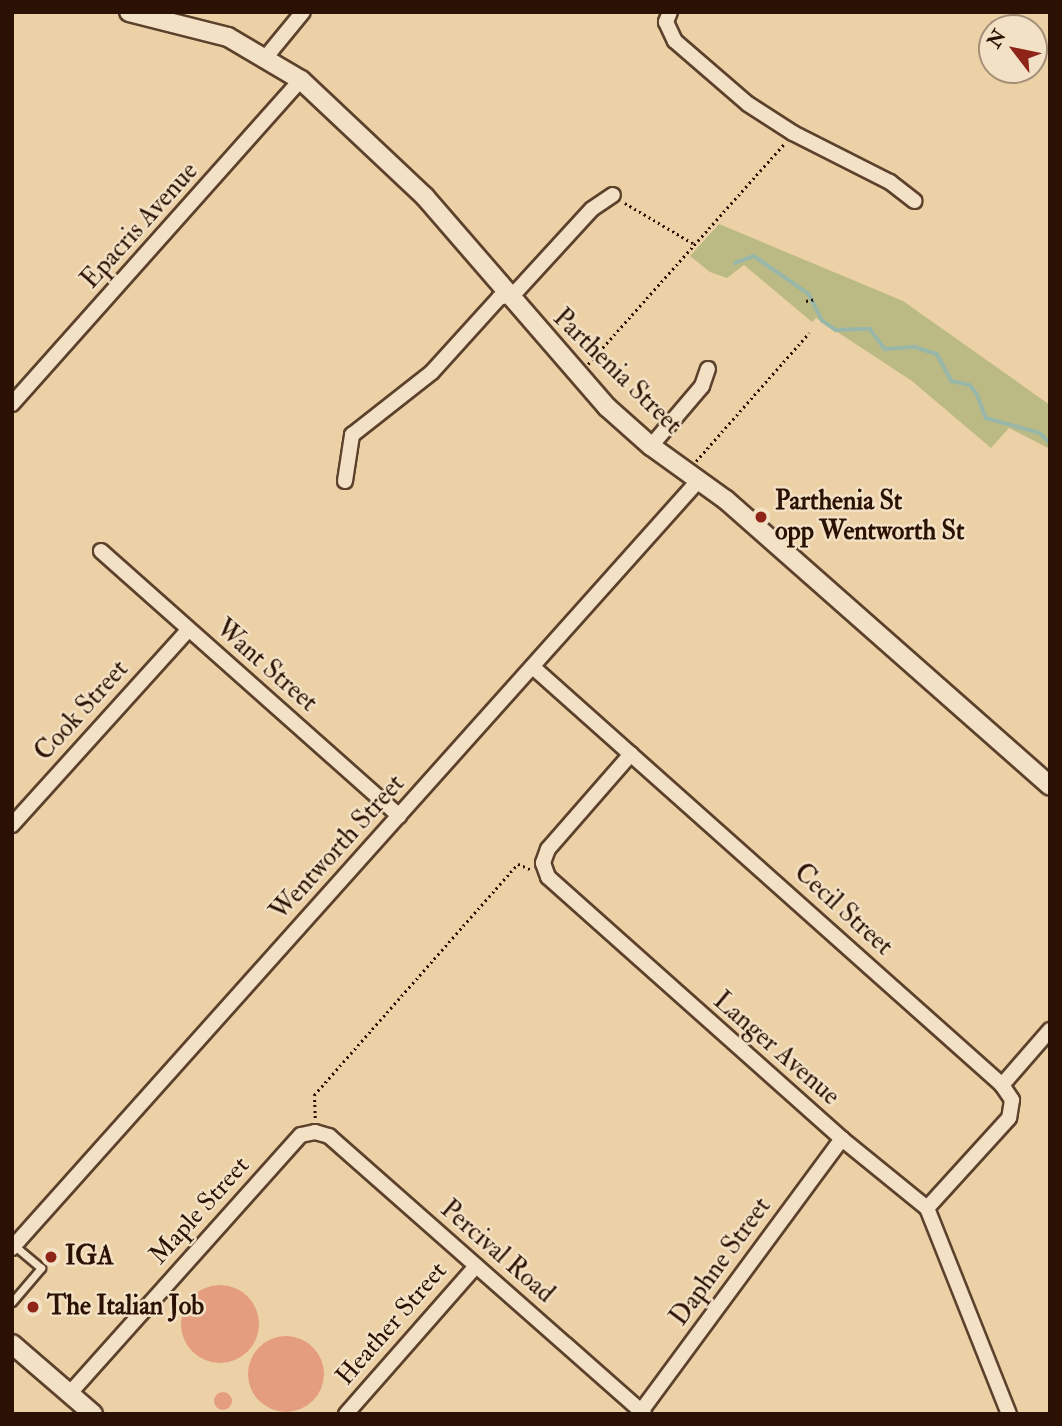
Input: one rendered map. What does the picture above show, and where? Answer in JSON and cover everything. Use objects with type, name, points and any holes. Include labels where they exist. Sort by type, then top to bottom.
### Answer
[{"type":"street","name":"Parthenia Street","points":[[129,12],[210,31],[265,57],[301,80],[425,197],[576,377],[651,446],[693,476],[1050,786]]},
{"type":"street","points":[[265,57],[303,12]]},
{"type":"street","points":[[670,12],[666,22],[675,41],[748,104],[793,133],[890,182],[914,201]]},
{"type":"street","name":"Epacris Avenue","points":[[12,404],[301,80]]},
{"type":"street","points":[[345,481],[352,435],[432,372],[499,298],[507,297],[592,209],[613,195]]},
{"type":"street","points":[[651,446],[702,386],[708,369]]},
{"type":"street","name":"Wentworth Street","points":[[13,1247],[534,668],[693,476]]},
{"type":"street","name":"Want Street","points":[[101,551],[399,816]]},
{"type":"street","name":"Cook Street","points":[[12,825],[188,630]]},
{"type":"street","name":"Cecil Street","points":[[534,668],[1002,1085]]},
{"type":"street","points":[[548,877],[543,863],[548,849],[631,754]]},
{"type":"street","name":"Langer Avenue","points":[[548,877],[842,1139],[928,1208],[1009,1414]]},
{"type":"street","points":[[928,1208],[1009,1118],[1012,1100],[1002,1085],[1050,1031]]},
{"type":"street","name":"Percival Road","points":[[315,1132],[329,1136],[641,1413]]},
{"type":"street","name":"Maple Street","points":[[70,1394],[301,1135],[315,1132]]},
{"type":"street","name":"Daphne Street","points":[[641,1413],[842,1139]]},
{"type":"street","name":"Heather Street","points":[[346,1414],[475,1266]]},
{"type":"street","points":[[12,1344],[93,1414]]},
{"type":"lane","points":[[12,1302],[41,1268],[13,1247]]},
{"type":"path","points":[[576,377],[793,133]]},
{"type":"path","points":[[613,195],[694,244]]},
{"type":"path","points":[[806,300],[816,299]]},
{"type":"path","points":[[693,476],[809,333]]},
{"type":"path","points":[[315,1132],[314,1095],[518,864],[548,877]]},
{"type":"shaded area","points":[[719,224],[903,301],[1050,405],[1050,449],[1009,428],[991,448],[912,381],[816,318],[812,322],[744,265],[727,278],[710,272],[690,256]]},
{"type":"building","points":[[220,1285],[235,1288],[247,1297],[256,1309],[259,1324],[256,1339],[247,1351],[235,1360],[220,1363],[205,1360],[193,1351],[184,1339],[181,1324],[184,1309],[193,1297],[205,1288]]},
{"type":"building","points":[[286,1336],[301,1339],[313,1347],[321,1359],[324,1374],[321,1389],[313,1401],[301,1409],[286,1412],[271,1409],[259,1401],[251,1389],[248,1374],[251,1359],[259,1347],[271,1339]]},
{"type":"building","points":[[219,1392],[227,1392],[232,1401],[230,1408],[219,1410],[214,1405],[214,1397]]},
{"type":"waterway","points":[[735,263],[754,256],[809,294],[823,321],[836,330],[870,329],[885,349],[915,347],[937,354],[952,381],[970,385],[977,394],[986,418],[1040,433],[1050,443]]},
{"type":"place","name":"Parthenia St opp Wentworth St","points":[[761,517]]},
{"type":"place","name":"IGA","points":[[51,1257]]},
{"type":"place","name":"The Italian Job","points":[[33,1307]]}]
